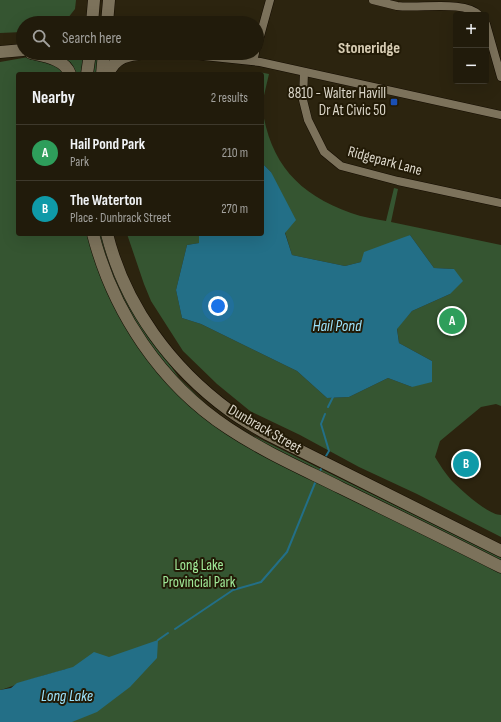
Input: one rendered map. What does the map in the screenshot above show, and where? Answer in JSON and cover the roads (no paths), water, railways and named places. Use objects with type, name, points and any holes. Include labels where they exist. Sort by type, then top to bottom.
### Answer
[{"type":"main road","points":[[107,16],[108,2]]},
{"type":"main road","points":[[108,2],[111,16]]},
{"type":"main road","points":[[89,16],[93,4]]},
{"type":"main road","points":[[92,16],[93,4]]},
{"type":"main road","points":[[0,52],[16,51]]},
{"type":"main road","points":[[54,60],[68,68],[69,72]]},
{"type":"main road","points":[[87,72],[89,60]]},
{"type":"main road","points":[[102,72],[103,60]]},
{"type":"main road","points":[[109,72],[112,66],[119,60]]},
{"type":"main road","name":"Dunbrack Street","points":[[94,236],[110,284],[136,333],[171,379],[203,410],[228,428],[268,451],[501,567]]},
{"type":"main road","name":"Dunbrack Street","points":[[108,236],[123,281],[143,318],[155,336],[173,358],[198,384],[230,411],[267,434],[501,551]]},
{"type":"street","points":[[264,22],[270,0]]},
{"type":"street","points":[[373,0],[398,6],[462,5],[476,10],[477,12]]},
{"type":"street","points":[[489,35],[501,77]]},
{"type":"street","points":[[264,60],[304,72],[501,115]]},
{"type":"street","name":"Ridgepark Lane","points":[[304,72],[303,100],[308,120],[324,152],[341,166],[398,181],[501,203]]},
{"type":"water","name":"Hail Pond","points":[[264,165],[271,172],[296,220],[285,233],[292,255],[345,266],[361,262],[364,252],[410,235],[434,268],[454,269],[463,281],[450,294],[412,311],[397,329],[399,343],[432,361],[432,382],[412,387],[388,378],[349,397],[327,398],[297,371],[201,324],[182,318],[176,290],[187,245],[199,243],[199,236],[264,236]]},
{"type":"water","name":"Long Lake","points":[[158,640],[157,658],[130,687],[97,712],[72,722],[0,722],[0,690],[11,688],[17,683],[73,667],[94,652],[109,657]]},
{"type":"waterway","points":[[328,407],[333,397]]},
{"type":"waterway","points":[[325,414],[321,424],[329,451],[326,456]]},
{"type":"waterway","points":[[175,629],[233,590],[261,582],[287,552],[315,483]]},
{"type":"waterway","points":[[158,640],[168,633]]},
{"type":"place","name":"8810 - Walter Havill Dr At Civic 50","points":[[394,102]]},
{"type":"place","name":"Hail Pond Park","points":[[452,321]]},
{"type":"place","name":"The Waterton","points":[[466,464]]},
{"type":"district","name":"Stoneridge","points":[[369,48]]},
{"type":"park label","name":"Long Lake Provincial Park","points":[[199,574]]}]
